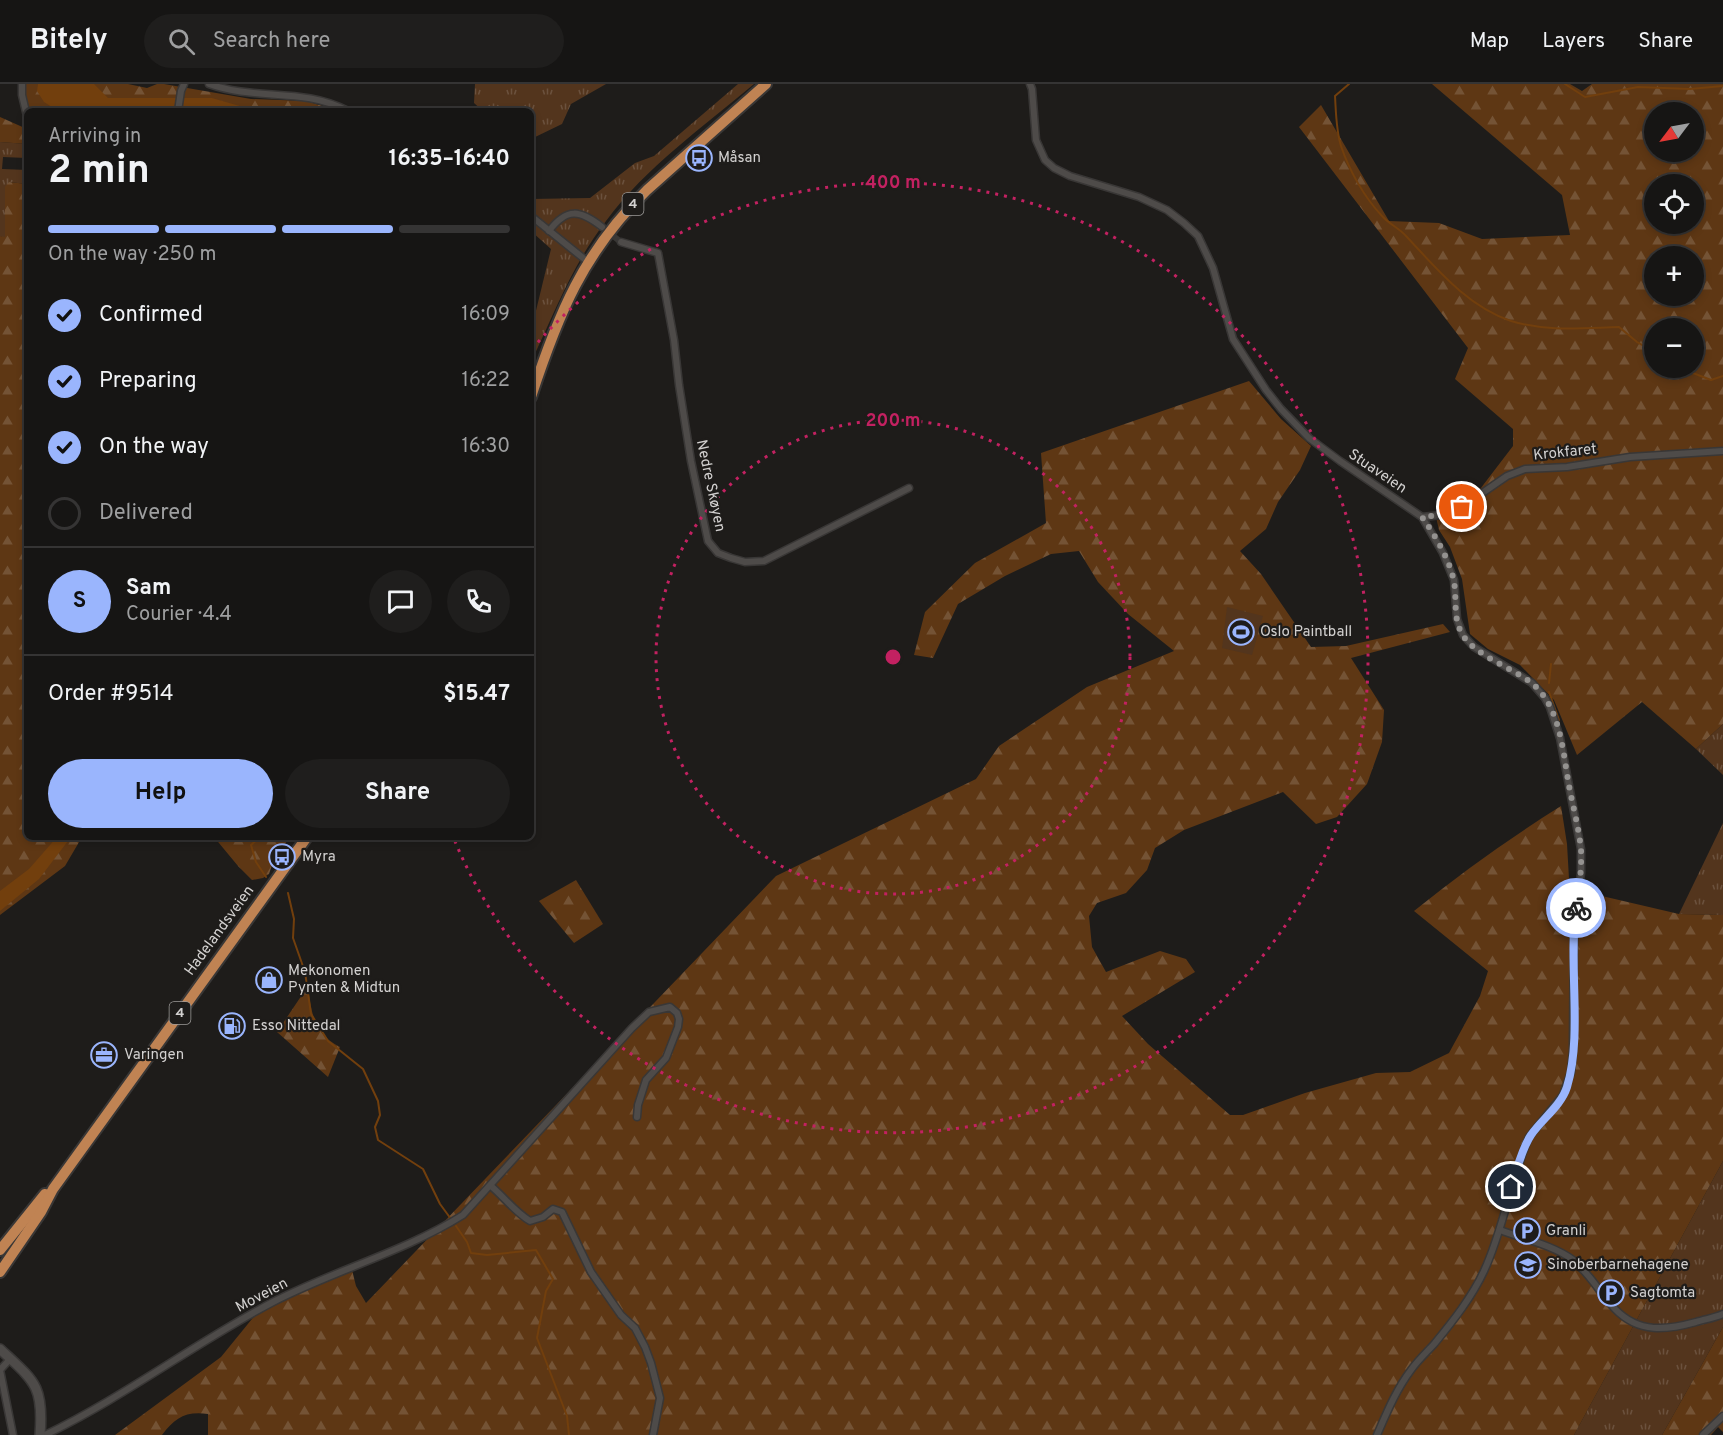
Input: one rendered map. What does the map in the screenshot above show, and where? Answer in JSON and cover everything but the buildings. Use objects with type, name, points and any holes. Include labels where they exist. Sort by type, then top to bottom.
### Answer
[{"type":"highway","name":"4","points":[[534,388],[561,311],[588,262],[611,229],[637,200],[766,84]]},
{"type":"highway","name":"Hadelandsveien","points":[[0,1272],[41,1212],[52,1188],[305,840]]},
{"type":"highway","name":"Hadelandsveien","points":[[0,1250],[52,1188]]},
{"type":"street","points":[[22,84],[21,95],[25,108]]},
{"type":"street","points":[[209,84],[247,94],[309,96],[342,108]]},
{"type":"street","name":"Stuaveien","points":[[1030,84],[1036,140],[1046,160],[1054,168],[1070,176],[1139,197],[1167,210],[1198,236],[1213,268],[1233,339],[1249,365],[1281,409],[1320,446],[1422,517],[1443,553],[1454,580],[1457,620],[1463,635],[1474,647],[1520,674],[1545,698],[1560,738],[1581,849],[1581,873],[1574,926],[1574,1022],[1571,1072],[1563,1095],[1529,1137],[1511,1187],[1500,1230],[1484,1271],[1434,1344],[1412,1368],[1397,1391],[1377,1435]]},
{"type":"street","points":[[178,108],[182,87]]},
{"type":"street","points":[[549,231],[560,220],[575,213],[585,215],[602,227]]},
{"type":"street","points":[[534,218],[588,262]]},
{"type":"street","name":"Nedre Skøyen","points":[[621,242],[658,253],[673,330],[691,461],[708,541],[718,553],[745,562],[764,561],[909,488]]},
{"type":"street","name":"Krokfaret","points":[[1422,517],[1442,515],[1462,507],[1507,476],[1525,469],[1567,467],[1630,457],[1723,452]]},
{"type":"street","name":"Moveien","points":[[42,1435],[82,1417],[274,1302],[436,1232],[463,1215],[632,1028],[649,1012],[670,1007],[677,1013],[678,1028],[666,1059],[646,1080],[637,1117]]},
{"type":"street","points":[[491,1186],[509,1201],[518,1214],[530,1221],[543,1217],[553,1209],[562,1212],[591,1272],[621,1315],[635,1328],[645,1347],[660,1398],[653,1435]]},
{"type":"street","points":[[1500,1230],[1571,1258],[1588,1274],[1621,1315],[1638,1324],[1652,1329],[1667,1329],[1722,1315]]},
{"type":"street","points":[[0,1349],[27,1372],[38,1390],[42,1435]]},
{"type":"street","points":[[11,1358],[0,1370],[13,1435]]},
{"type":"street","points":[[1703,1435],[1723,1416]]},
{"type":"green space","points":[[26,84],[128,84],[147,88],[164,84],[251,99],[306,101],[329,108],[28,108],[26,104]]},
{"type":"green space","points":[[475,84],[606,84],[571,104],[562,124],[534,138],[534,108],[480,108],[474,103]]},
{"type":"green space","points":[[738,84],[754,84],[657,165],[622,201],[584,253],[534,356],[534,319],[551,249],[534,234],[534,199],[590,198],[635,163],[654,156]]},
{"type":"green space","points":[[1432,84],[1570,84],[1582,91],[1592,84],[1723,84],[1723,724],[1696,749],[1642,702],[1577,755],[1554,700],[1520,665],[1488,649],[1470,634],[1462,579],[1450,547],[1439,530],[1436,517],[1474,497],[1513,446],[1513,429],[1455,379],[1468,348],[1299,127],[1321,105],[1389,221],[1439,223],[1482,239],[1570,235],[1562,195]]},
{"type":"green space","points":[[0,117],[24,128],[24,144],[0,142]]},
{"type":"green space","points":[[0,142],[24,144],[24,158],[3,157],[2,169],[24,170],[24,184],[9,182],[5,238],[0,236]]},
{"type":"green space","points":[[9,182],[24,184],[24,840],[80,840],[65,866],[0,915],[0,236],[5,237],[5,187]]},
{"type":"green space","points":[[1249,381],[1281,419],[1311,446],[1300,470],[1278,502],[1266,529],[1240,551],[1261,574],[1311,647],[1346,646],[1443,624],[1450,632],[1351,658],[1384,710],[1382,742],[1367,784],[1337,817],[1316,824],[1283,792],[1184,830],[1155,848],[1147,870],[1126,893],[1097,903],[1089,916],[1092,947],[1106,972],[1160,951],[1186,959],[1195,972],[1122,1016],[1148,1044],[1230,1115],[1243,1115],[1305,1093],[1376,1073],[1410,1072],[1449,1053],[1480,996],[1488,971],[1414,911],[1486,856],[1561,806],[1567,844],[1569,879],[1589,893],[1679,914],[1723,915],[1723,1161],[1574,1435],[208,1435],[208,1414],[200,1413],[181,1417],[162,1435],[115,1435],[221,1357],[260,1309],[351,1266],[356,1286],[366,1303],[776,876],[976,779],[999,746],[1087,687],[1174,651],[1128,614],[1098,582],[1079,551],[1051,554],[1005,576],[958,604],[933,658],[914,655],[925,612],[975,563],[1046,523],[1041,453]]},
{"type":"green space","name":"Oslo Paintball","points":[[1227,607],[1263,616],[1252,655],[1222,648]]},
{"type":"green space","points":[[1723,724],[1723,775],[1696,749]]},
{"type":"green space","points":[[1723,823],[1723,915],[1679,914]]},
{"type":"green space","points":[[216,840],[288,840],[274,859],[269,874],[263,878],[252,880]]},
{"type":"green space","points":[[576,880],[603,924],[574,943],[539,901]]},
{"type":"green space","points":[[308,986],[315,1022],[324,1036],[340,1047],[328,1077],[277,1032]]},
{"type":"green space","points":[[1723,1161],[1723,1327],[1662,1435],[1574,1435]]},
{"type":"green space","points":[[1723,1327],[1723,1432],[1718,1427],[1711,1435],[1662,1435]]},
{"type":"shaded area","points":[[38,84],[94,84],[108,98],[212,98],[243,107],[258,108],[53,108],[44,102],[37,91]]},
{"type":"shaded area","points":[[54,840],[69,840],[39,879],[0,911],[0,891],[29,869]]},
{"type":"waterway","points":[[1349,84],[1335,96],[1336,121],[1339,140],[1353,174],[1363,192],[1382,216],[1403,233],[1454,285],[1480,306],[1511,321],[1551,328],[1619,327],[1644,346]]},
{"type":"waterway","points":[[1565,84],[1585,97],[1638,87],[1690,89],[1723,86]]},
{"type":"waterway","points":[[1704,377],[1711,380],[1723,376]]},
{"type":"waterway","points":[[1549,683],[1551,664]]},
{"type":"waterway","points":[[1549,692],[1559,720]]},
{"type":"waterway","points":[[257,840],[251,845],[256,862],[266,877]]},
{"type":"waterway","points":[[288,893],[294,919],[293,938],[305,972],[311,1014],[328,1041],[363,1069],[378,1101],[380,1115],[375,1127],[378,1140],[423,1169],[440,1204],[451,1219]]},
{"type":"waterway","points":[[456,1226],[467,1242],[471,1253],[487,1255],[536,1250],[553,1279],[546,1291],[537,1338],[567,1416],[569,1435]]},
{"type":"tunnel","points":[[607,231],[621,242]]},
{"type":"way so far","points":[[1462,507],[1442,515],[1422,517],[1443,553],[1454,580],[1457,620],[1466,640],[1532,683],[1545,698],[1553,716],[1560,738],[1581,849],[1581,873],[1576,908]]},
{"type":"place","name":"Måsan","points":[[699,158]]},
{"type":"place","name":"Oslo Paintball","points":[[1241,632]]},
{"type":"place","name":"Myra","points":[[282,857]]},
{"type":"place","name":"Mekonomen Pynten & Midtun","points":[[269,980]]},
{"type":"place","name":"Esso Nittedal","points":[[232,1026]]},
{"type":"place","name":"Varingen","points":[[104,1055]]},
{"type":"place","name":"Granli","points":[[1527,1231]]},
{"type":"place","name":"Sinoberbarnehagene","points":[[1528,1265]]},
{"type":"place","name":"Sagtomta","points":[[1611,1293]]},
{"type":"route","points":[[1511,1187],[1529,1137],[1563,1095],[1571,1072],[1574,1022],[1572,966],[1576,908]]}]
